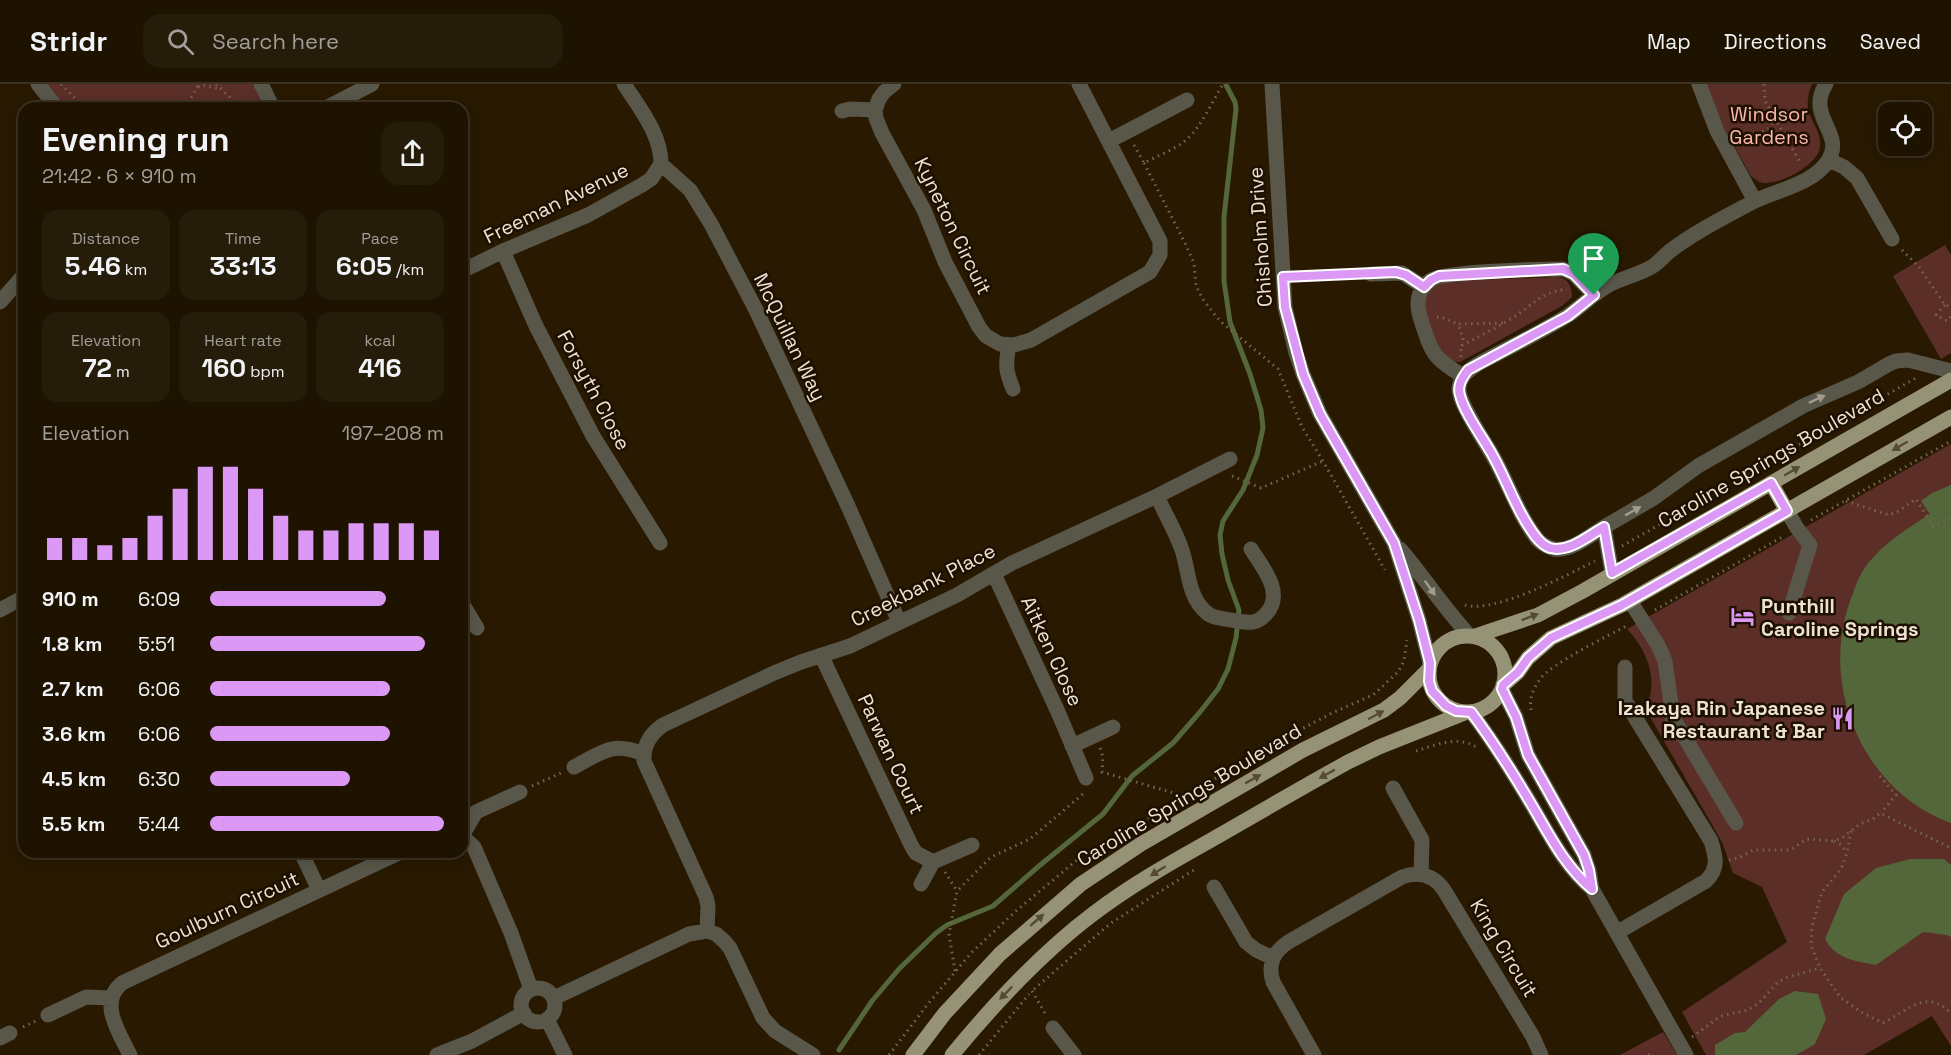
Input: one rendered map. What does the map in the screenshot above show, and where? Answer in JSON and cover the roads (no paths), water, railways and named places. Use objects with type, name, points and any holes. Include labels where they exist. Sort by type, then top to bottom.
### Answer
[{"type":"main road","name":"Caroline Springs Boulevard","points":[[1472,636],[1538,615],[1951,380]]},
{"type":"main road","points":[[952,1055],[982,1018],[1030,968],[1092,914],[1122,893],[1160,869],[1355,759],[1401,738],[1469,712],[1481,710],[1497,698],[1503,687],[1528,658],[1551,638],[1630,601],[1951,417]]},
{"type":"main road","points":[[1771,483],[1787,511]]},
{"type":"main road","points":[[1469,712],[1456,711],[1446,706],[1432,691],[1429,666],[1436,651],[1445,642],[1456,637],[1472,636],[1485,640],[1493,646],[1504,664],[1503,687]]},
{"type":"main road","name":"Caroline Springs Boulevard","points":[[913,1055],[945,1013],[1000,954],[1081,884],[1141,844],[1243,785],[1304,750],[1384,710],[1400,698],[1429,666]]},
{"type":"street","points":[[38,84],[52,102]]},
{"type":"street","points":[[261,84],[270,102]]},
{"type":"street","points":[[338,102],[372,84]]},
{"type":"street","points":[[624,84],[658,139],[661,164]]},
{"type":"street","points":[[842,111],[875,110],[884,92],[894,84]]},
{"type":"street","points":[[1013,389],[1006,372],[1009,346],[1031,340],[1150,272],[1160,255],[1160,241],[1079,84]]},
{"type":"street","name":"Chisholm Drive","points":[[1272,84],[1285,307],[1303,374],[1324,422],[1394,543],[1419,571],[1444,608],[1472,636]]},
{"type":"street","points":[[1699,84],[1717,131],[1755,201]]},
{"type":"street","points":[[1594,295],[1574,274],[1563,269],[1439,276],[1424,287],[1419,295],[1417,306],[1432,351],[1442,363],[1468,370],[1568,316],[1594,295],[1618,280],[1652,267],[1692,236],[1755,201],[1810,177],[1829,160],[1833,142],[1819,106],[1826,84]]},
{"type":"street","points":[[1109,141],[1187,100]]},
{"type":"street","name":"Kyneton Circuit","points":[[875,110],[882,133],[924,210],[945,262],[979,327],[992,341],[1009,346]]},
{"type":"street","points":[[1829,160],[1844,167],[1857,178],[1892,239]]},
{"type":"street","name":"Freeman Avenue","points":[[468,268],[503,250],[588,215],[651,179],[661,164]]},
{"type":"street","name":"McQuillan Way","points":[[661,164],[690,190],[711,224],[756,310],[848,506],[899,622]]},
{"type":"street","name":"Forsyth Close","points":[[503,250],[536,326],[593,436],[660,543]]},
{"type":"street","points":[[1371,274],[1402,273],[1424,287]]},
{"type":"street","points":[[0,302],[18,282]]},
{"type":"street","name":"Caroline Springs Boulevard","points":[[1604,527],[1654,498],[1698,465],[1803,406],[1858,382],[1889,364],[1896,361],[1916,361],[1951,371]]},
{"type":"street","points":[[1463,369],[1459,389],[1462,402],[1532,531],[1542,543],[1553,549],[1565,548],[1604,527],[1612,573]]},
{"type":"street","name":"Creekbank Place","points":[[644,754],[649,738],[663,725],[774,673],[850,646],[976,586],[1012,563],[1157,496],[1230,459]]},
{"type":"street","points":[[1157,496],[1182,549],[1197,602],[1207,614],[1251,624],[1260,621],[1270,609],[1274,592],[1268,575],[1251,549]]},
{"type":"street","points":[[1787,511],[1810,545],[1790,613]]},
{"type":"street","name":"Chisholm Drive","points":[[1394,543],[1419,620],[1429,666]]},
{"type":"street","name":"Aitken Close","points":[[994,574],[1089,783]]},
{"type":"street","points":[[0,610],[18,600]]},
{"type":"street","points":[[1630,601],[1658,645],[1665,661],[1673,718],[1736,823]]},
{"type":"street","points":[[468,613],[477,628]]},
{"type":"street","name":"Parwan Court","points":[[821,655],[912,846],[916,853],[933,862]]},
{"type":"street","points":[[1618,932],[1706,881],[1712,874],[1717,861],[1711,841],[1625,700],[1625,667]]},
{"type":"street","points":[[1503,687],[1516,717],[1528,755],[1584,855],[1592,889]]},
{"type":"street","points":[[1469,712],[1497,747],[1574,871],[1592,889],[1684,1050]]},
{"type":"street","points":[[1072,746],[1113,727]]},
{"type":"street","points":[[574,767],[610,749],[627,747],[644,754],[648,771],[706,897],[707,931]]},
{"type":"street","points":[[1314,1055],[1273,982],[1271,969],[1273,958],[1281,947],[1402,877],[1421,874],[1422,840],[1393,788]]},
{"type":"street","points":[[468,826],[476,812],[520,792]]},
{"type":"street","points":[[468,842],[474,847],[511,933],[531,989]]},
{"type":"street","points":[[921,884],[933,862],[972,845]]},
{"type":"street","points":[[304,858],[319,890]]},
{"type":"street","name":"Goulburn Circuit","points":[[111,998],[116,988],[129,978],[388,858]]},
{"type":"street","name":"King Circuit","points":[[1421,874],[1431,877],[1440,884],[1533,1037],[1541,1055]]},
{"type":"street","points":[[1214,887],[1246,942],[1273,958]]},
{"type":"street","points":[[554,998],[689,934],[707,931],[716,934],[730,948],[768,1025],[813,1055]]},
{"type":"street","points":[[541,988],[551,993],[554,998],[555,1008],[547,1019],[531,1020],[524,1013],[523,997],[531,989],[541,988]]},
{"type":"street","points":[[48,1015],[86,997],[111,998],[113,1019],[130,1055]]},
{"type":"street","points":[[437,1055],[472,1041],[524,1013]]},
{"type":"street","points":[[547,1019],[565,1055]]},
{"type":"street","points":[[1053,1028],[1074,1055]]},
{"type":"waterway","points":[[839,1050],[872,1001],[899,969],[936,933],[947,925],[993,906],[1103,814],[1132,776],[1173,743],[1200,712],[1218,689],[1228,669],[1236,638],[1239,610],[1228,580],[1220,535],[1223,521],[1243,490],[1257,455],[1263,428],[1261,410],[1250,374],[1230,322],[1224,281],[1224,217],[1236,109],[1226,85]]},
{"type":"place","name":"Punthill Caroline Springs","points":[[1743,617]]},
{"type":"place","name":"Izakaya Rin Japanese Restaurant & Bar","points":[[1843,719]]},
{"type":"park label","name":"Windsor Gardens","points":[[1769,126]]}]
